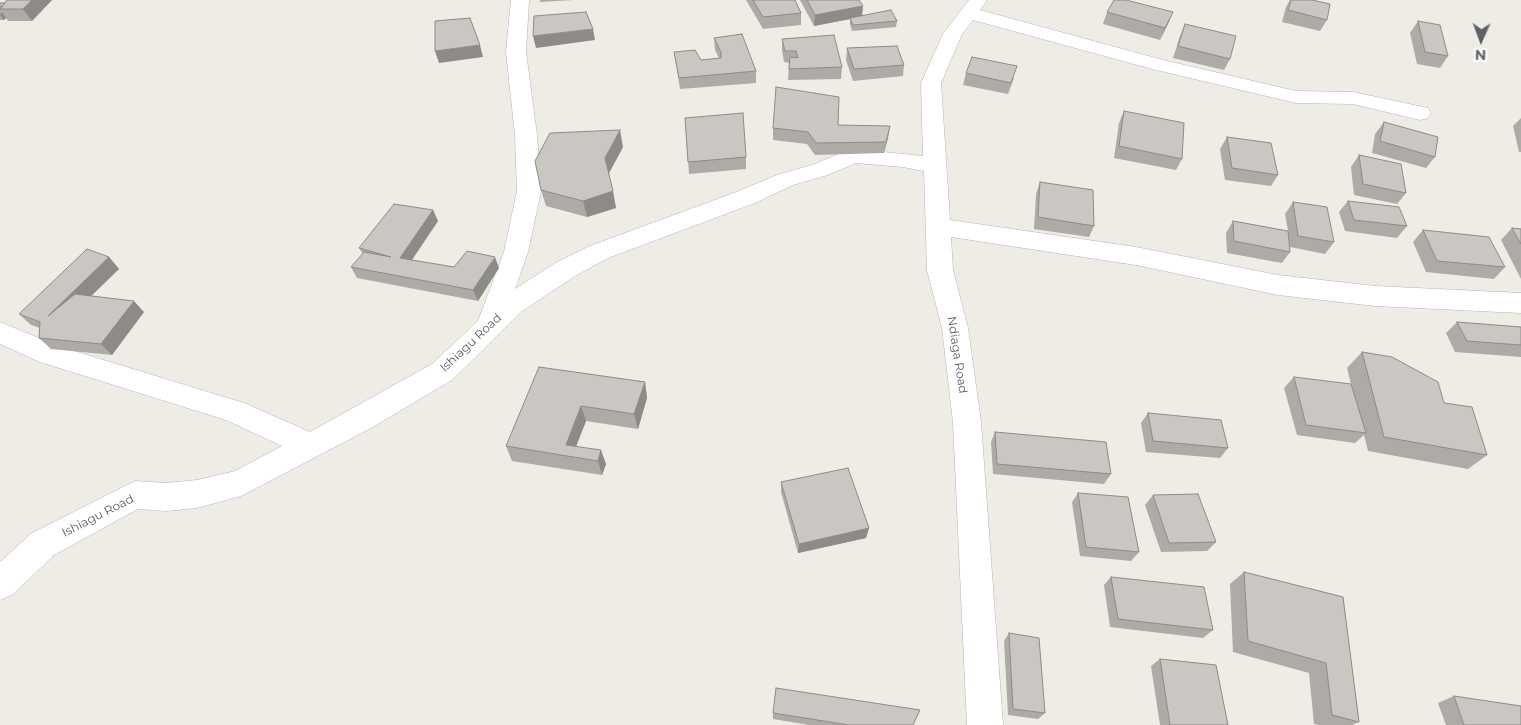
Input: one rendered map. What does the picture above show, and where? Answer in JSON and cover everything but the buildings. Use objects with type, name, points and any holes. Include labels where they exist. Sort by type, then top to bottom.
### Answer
[{"type":"street","points":[[488,328],[516,252],[529,192],[526,135],[516,52],[520,0]]},
{"type":"street","points":[[970,5],[1159,65],[1296,97],[1353,98],[1420,113]]},
{"type":"street","name":"Ndiaga Road","points":[[970,5],[953,34],[931,83],[933,165],[940,270],[955,328],[967,422],[974,513],[985,725]]},
{"type":"street","points":[[1296,97],[1309,118]]},
{"type":"street","name":"Ishiagu Road","points":[[0,584],[43,544],[135,495],[166,497],[197,494],[241,482],[442,372],[513,304],[566,269],[599,252],[746,197],[785,180],[820,170],[854,156],[933,165]]},
{"type":"street","points":[[938,227],[1136,256],[1278,285],[1375,296],[1521,303]]},
{"type":"street","points":[[0,332],[50,354],[234,411],[310,445]]}]
